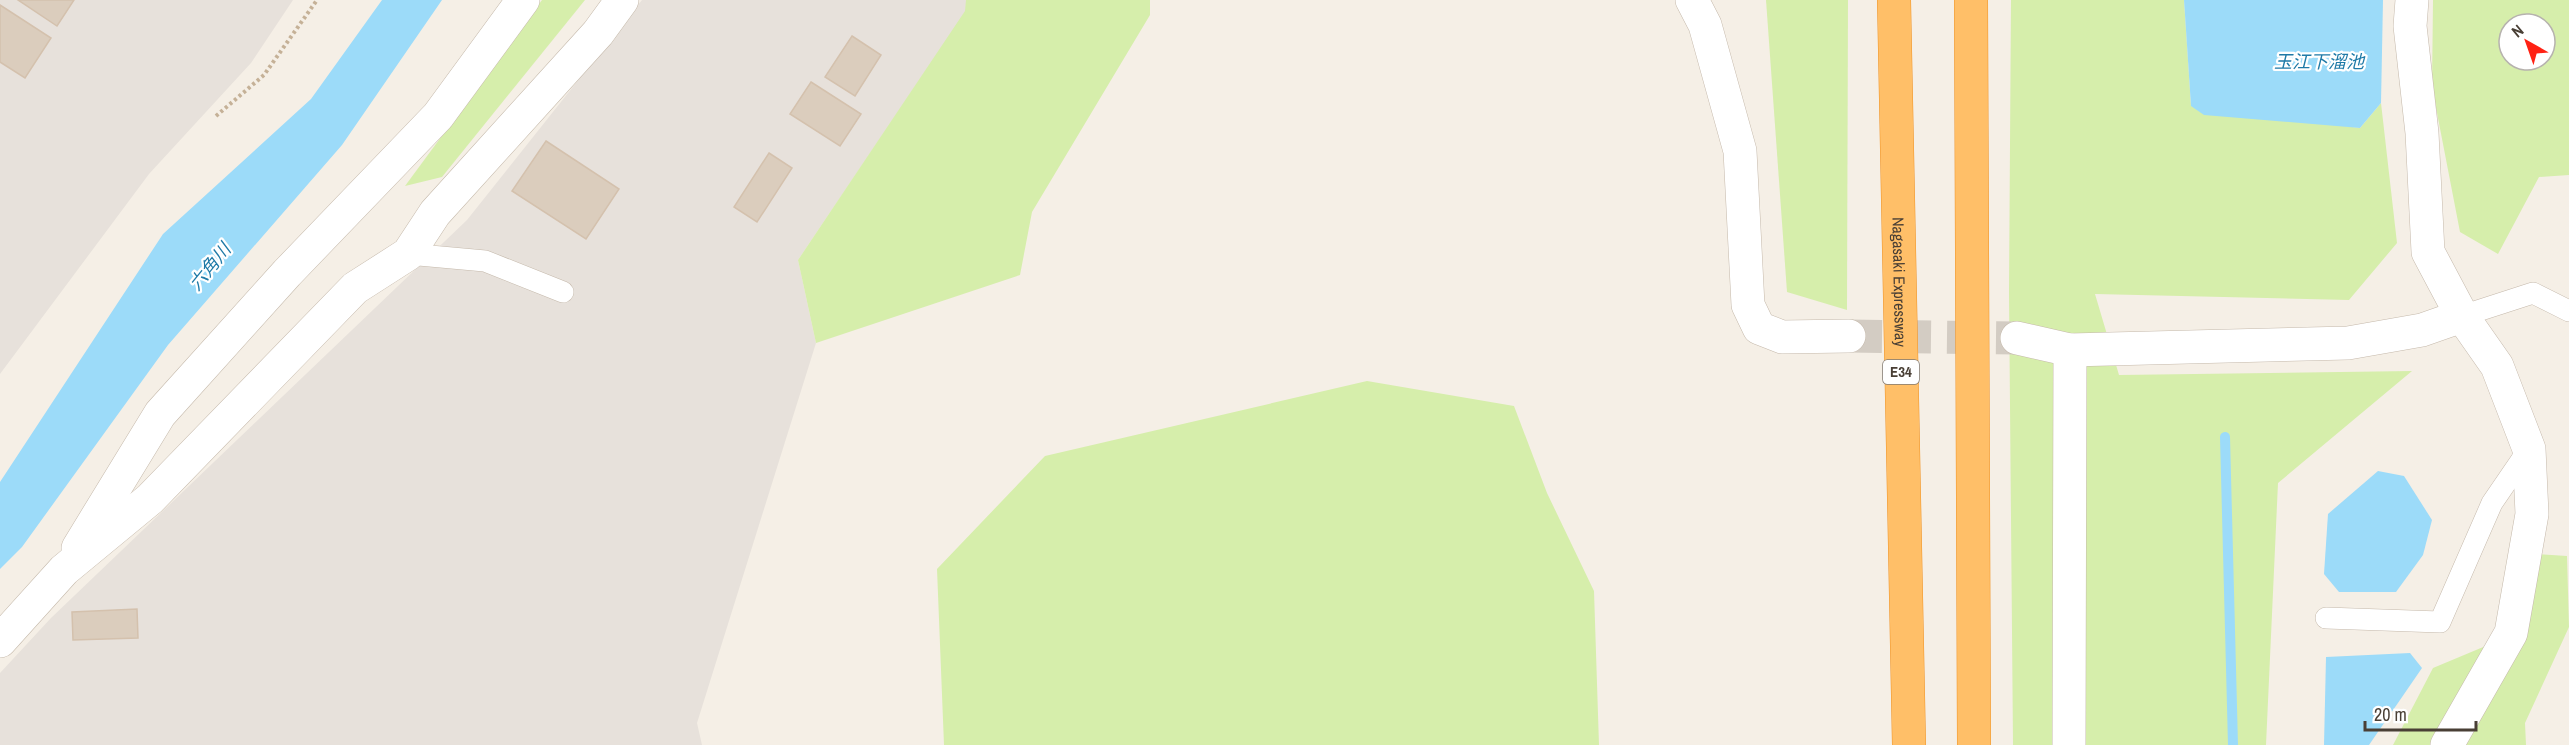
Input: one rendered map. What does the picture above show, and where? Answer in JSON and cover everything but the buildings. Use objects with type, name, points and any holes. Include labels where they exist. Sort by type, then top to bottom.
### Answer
[{"type":"highway","name":"Nagasaki Expressway","points":[[1894,0],[1909,745]]},
{"type":"highway","points":[[1971,0],[1974,745]]},
{"type":"street","points":[[64,570],[160,414],[287,273],[438,116],[523,0]]},
{"type":"street","points":[[0,641],[64,570],[150,499],[356,288],[408,254],[435,213],[598,33],[622,0]]},
{"type":"street","points":[[1692,0],[1705,25],[1740,151],[1748,305],[1755,321],[1759,328],[1782,338],[1849,336]]},
{"type":"street","points":[[2412,0],[2410,26],[2422,134],[2428,252],[2462,316],[2497,366],[2529,449],[2532,514],[2511,633],[2447,745]]},
{"type":"street","points":[[2017,338],[2070,350],[2348,343],[2422,330],[2462,316]]},
{"type":"street","points":[[2069,745],[2070,350]]},
{"type":"lane","points":[[408,254],[485,261],[563,292]]},
{"type":"lane","points":[[2462,316],[2533,293],[2569,311]]},
{"type":"lane","points":[[2326,618],[2440,622],[2492,503],[2529,449]]},
{"type":"path","points":[[216,116],[264,75],[317,0]]},
{"type":"shaded area","points":[[0,0],[293,0],[251,63],[149,174],[0,374]]},
{"type":"shaded area","points":[[642,0],[966,0],[966,11],[798,260],[816,343],[697,723],[702,745],[0,745],[0,673],[51,618],[467,220]]},
{"type":"green space","points":[[542,0],[585,0],[442,177],[405,186]]},
{"type":"green space","points":[[966,0],[1150,0],[1150,15],[1032,212],[1020,275],[816,343],[798,260],[965,11]]},
{"type":"green space","points":[[1766,0],[1848,0],[1847,310],[1787,292]]},
{"type":"green space","points":[[2011,0],[2184,0],[2191,106],[2360,128],[2381,103],[2397,243],[2349,300],[2095,294],[2119,375],[2412,371],[2278,483],[2266,745],[2013,745],[2009,292]]},
{"type":"green space","points":[[2433,0],[2569,0],[2569,175],[2539,177],[2498,254],[2460,232],[2432,87]]},
{"type":"green space","points":[[1367,381],[1514,406],[1547,493],[1594,591],[1599,745],[944,745],[937,569],[1045,456]]},
{"type":"green space","points":[[2537,554],[2567,556],[2569,627],[2525,723],[2526,745],[2393,745],[2433,668],[2488,645]]},
{"type":"water","name":"六角川","points":[[382,0],[442,0],[342,145],[168,345],[22,547],[0,569],[0,482],[163,234],[311,99]]},
{"type":"water","name":"玉江下溜池","points":[[2184,0],[2383,0],[2381,103],[2360,128],[2204,115],[2191,106]]},
{"type":"water","points":[[2378,471],[2404,476],[2432,520],[2423,555],[2396,592],[2339,592],[2324,574],[2328,514]]},
{"type":"water","points":[[2410,653],[2422,668],[2369,745],[2324,745],[2326,657]]},
{"type":"waterway","points":[[2225,437],[2233,745]]},
{"type":"tunnel","points":[[1849,336],[2017,338]]}]
